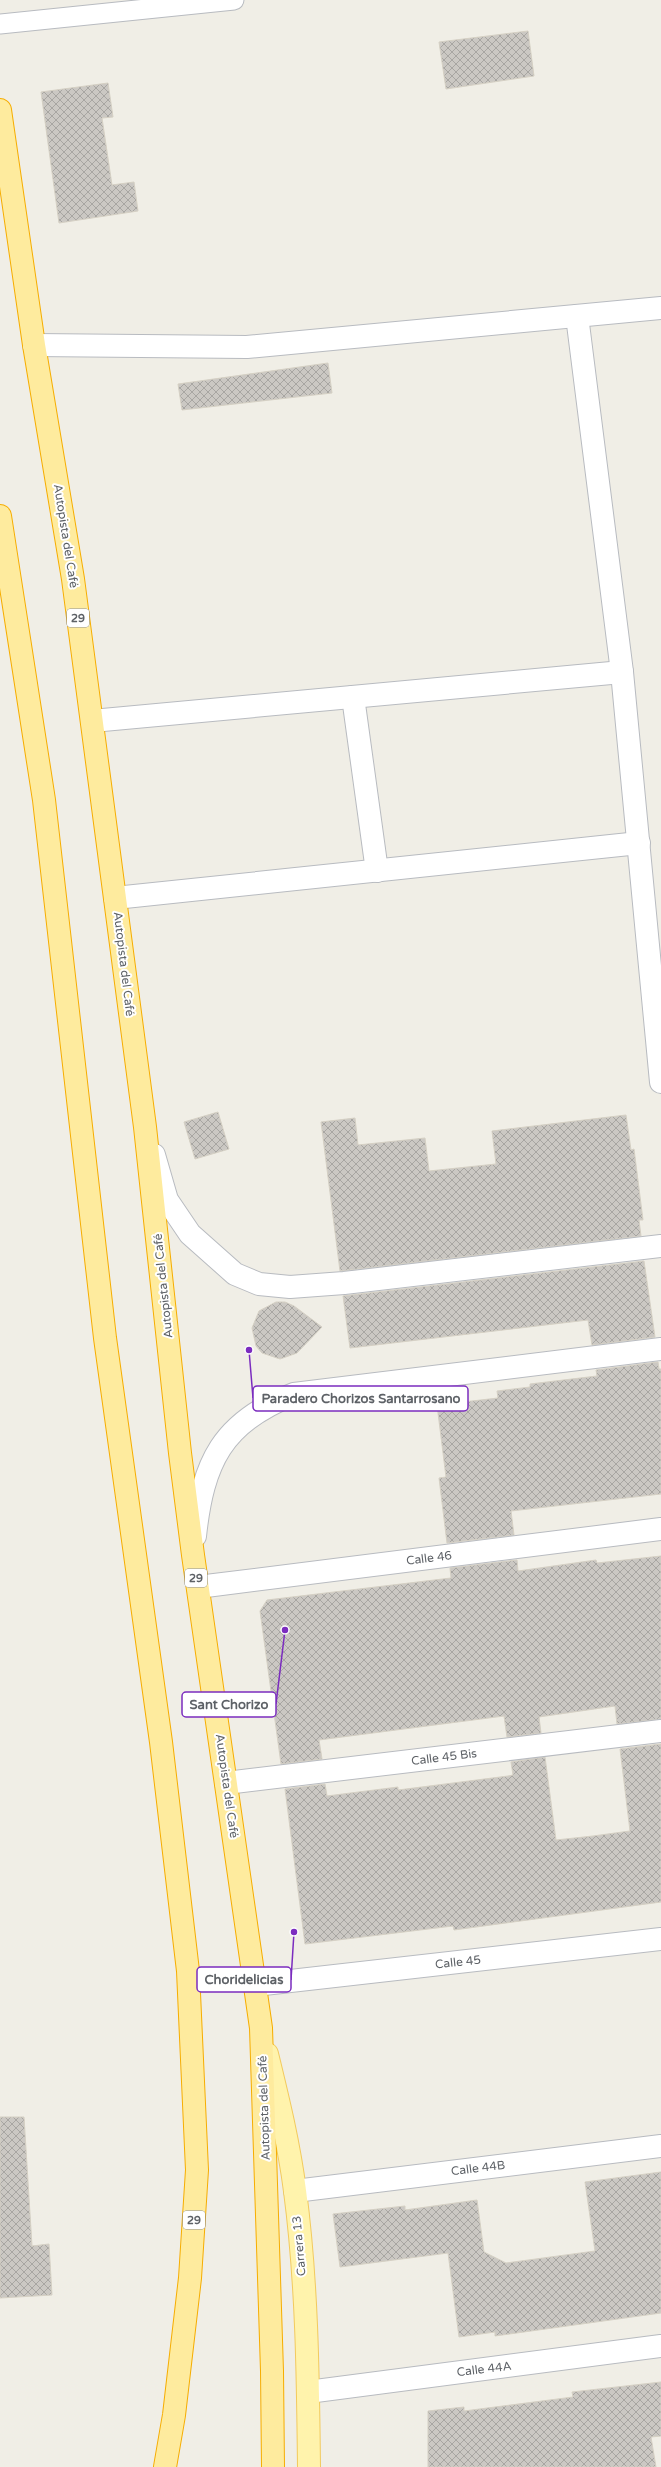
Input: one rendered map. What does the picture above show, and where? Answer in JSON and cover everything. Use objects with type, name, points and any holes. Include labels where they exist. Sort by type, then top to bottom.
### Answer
[{"type":"highway","name":"Autopista del Café","points":[[0,110],[34,345],[73,578],[145,1127],[180,1453],[193,1555],[261,2028],[272,2356],[273,2467]]},
{"type":"highway","name":"29","points":[[0,516],[44,800],[105,1338],[164,1765],[188,1971],[197,2170],[190,2278],[165,2467]]},
{"type":"main road","name":"Carrera 13","points":[[261,2028],[282,2116],[295,2191],[308,2392],[309,2467]]},
{"type":"street","points":[[34,345],[248,347],[661,308]]},
{"type":"street","points":[[576,316],[622,672],[661,1082]]},
{"type":"street","points":[[92,721],[622,672]]},
{"type":"street","points":[[353,697],[377,871]]},
{"type":"street","points":[[115,898],[639,843]]},
{"type":"street","points":[[145,1127],[167,1200],[190,1234],[235,1274],[259,1284],[290,1287],[344,1283],[661,1246]]},
{"type":"street","points":[[193,1555],[198,1504],[210,1466],[227,1436],[246,1418],[267,1404],[294,1394],[661,1349]]},
{"type":"street","name":"Calle 46","points":[[198,1587],[661,1529]]},
{"type":"street","name":"Calle 45 Bis","points":[[226,1783],[661,1731]]},
{"type":"street","name":"Calle 45","points":[[255,1985],[661,1939]]},
{"type":"street","name":"Calle 44B","points":[[295,2191],[661,2146]]},
{"type":"street","name":"Calle 44A","points":[[308,2392],[661,2346]]},
{"type":"lane","points":[[0,24],[234,0]]},
{"type":"building","points":[[528,31],[534,76],[446,89],[439,42]]},
{"type":"building","points":[[108,83],[113,117],[102,118],[112,185],[134,182],[138,211],[59,223],[41,92]]},
{"type":"building","points":[[328,363],[332,393],[182,410],[178,384]]},
{"type":"building","points":[[218,1112],[229,1149],[195,1159],[184,1122]]},
{"type":"building","points":[[626,1115],[631,1150],[634,1149],[643,1220],[639,1220],[641,1236],[340,1271],[321,1122],[355,1118],[358,1145],[425,1138],[429,1171],[496,1164],[492,1131]]},
{"type":"building","points":[[644,1261],[655,1337],[592,1345],[588,1320],[350,1348],[343,1296]]},
{"type":"building","points":[[276,1302],[285,1302],[294,1306],[322,1327],[297,1353],[280,1359],[262,1353],[256,1346],[252,1328],[259,1311]]},
{"type":"building","points":[[658,1362],[659,1369],[661,1369],[661,1494],[511,1511],[514,1535],[447,1543],[439,1478],[446,1477],[437,1405],[498,1398],[497,1391],[530,1387],[530,1384],[597,1376],[596,1370]]},
{"type":"building","points":[[661,1556],[661,1719],[617,1724],[615,1706],[539,1717],[541,1733],[507,1737],[504,1716],[319,1740],[322,1759],[281,1764],[260,1611],[267,1600],[451,1578],[450,1568],[517,1560],[518,1571],[596,1560],[597,1563]]},
{"type":"building","points":[[661,1744],[661,1902],[454,1930],[453,1926],[305,1944],[285,1789],[325,1784],[327,1796],[398,1787],[398,1790],[513,1775],[511,1762],[545,1757],[556,1840],[593,1836],[630,1831],[620,1749]]},
{"type":"building","points":[[0,2117],[24,2117],[32,2246],[49,2244],[52,2295],[0,2298]]},
{"type":"building","points":[[661,2172],[661,2313],[495,2336],[495,2332],[459,2337],[448,2253],[340,2267],[333,2214],[405,2206],[405,2210],[477,2200],[484,2252],[506,2263],[595,2251],[585,2182]]},
{"type":"building","points":[[661,2382],[661,2436],[651,2437],[656,2467],[428,2467],[428,2411],[464,2407],[464,2411],[573,2397],[572,2392]]},
{"type":"place","name":"Paradero Chorizos Santarrosano","points":[[249,1350]]},
{"type":"place","name":"Sant Chorizo","points":[[285,1630]]},
{"type":"place","name":"Choridelicias","points":[[294,1932]]}]
